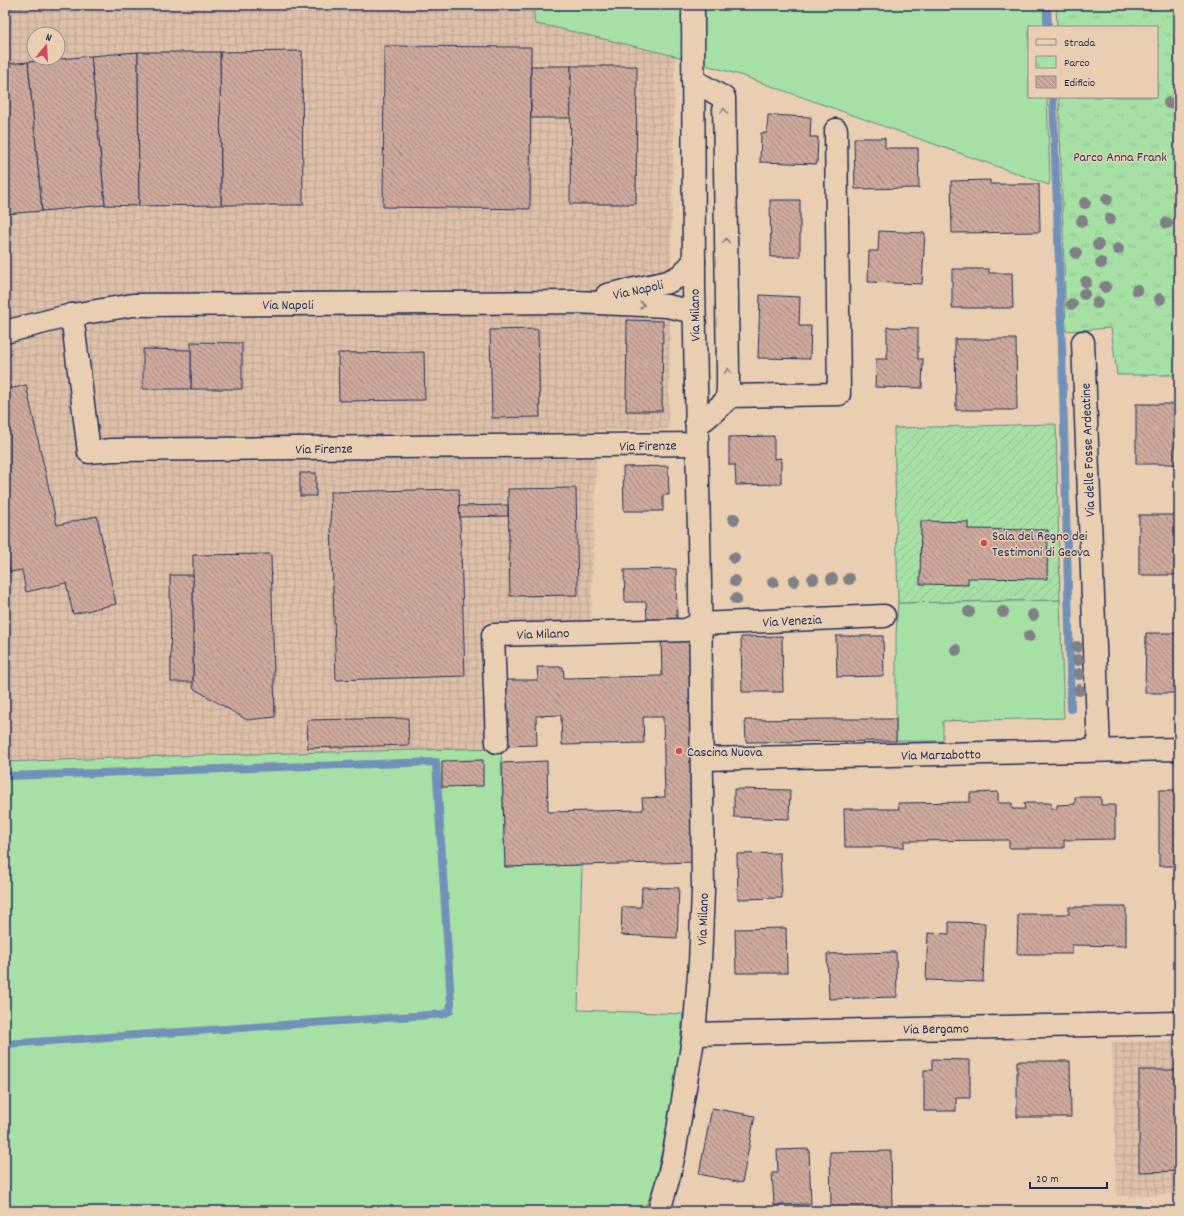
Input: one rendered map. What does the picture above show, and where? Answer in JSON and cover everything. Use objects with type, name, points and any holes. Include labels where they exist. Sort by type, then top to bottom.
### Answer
[{"type":"street","name":"Via Milano","points":[[660,1211],[674,1154],[694,1034],[700,963],[703,899],[699,624],[700,584],[694,312],[693,5]]},
{"type":"street","points":[[693,80],[724,98],[728,396],[723,404],[705,419],[696,421]]},
{"type":"street","points":[[728,396],[839,394],[836,130]]},
{"type":"street","name":"Via Napoli","points":[[575,302],[668,282],[680,276],[694,262]]},
{"type":"street","name":"Via Napoli","points":[[5,332],[72,315],[133,305],[575,302],[667,306],[694,312]]},
{"type":"street","name":"Via Firenze","points":[[72,315],[89,452],[112,450],[696,444]]},
{"type":"street","name":"Via delle Fosse Ardeatine","points":[[1083,342],[1099,750]]},
{"type":"street","name":"Via Venezia","points":[[699,624],[884,616]]},
{"type":"street","name":"Via Milano","points":[[496,742],[493,635],[686,630],[699,624]]},
{"type":"street","name":"Via Marzabotto","points":[[702,759],[1179,749]]},
{"type":"street","name":"Via Bergamo","points":[[694,1034],[1179,1023]]},
{"type":"shaded area","points":[[5,5],[533,5],[535,24],[675,56],[668,429],[597,431],[591,625],[486,628],[493,748],[5,763]]},
{"type":"shaded area","points":[[1179,1040],[1179,1194],[1117,1196],[1112,1042]]},
{"type":"green space","points":[[533,5],[1043,5],[1044,26],[1028,26],[1028,98],[1047,98],[1049,185],[740,75],[675,56],[535,24]]},
{"type":"green space","name":"Parco Anna Frank","points":[[1056,5],[1179,5],[1179,375],[1117,375],[1111,328],[1066,331],[1059,98],[1158,98],[1158,26],[1057,26]]},
{"type":"green space","points":[[1056,424],[1060,600],[898,603],[894,428]]},
{"type":"green space","points":[[1060,600],[1064,718],[943,721],[943,741],[896,741],[896,634],[898,603]]},
{"type":"green space","points":[[501,748],[505,867],[582,865],[578,1010],[683,1014],[678,1062],[666,1131],[655,1183],[644,1211],[5,1211],[5,762],[168,756]]},
{"type":"building","points":[[5,5],[71,5],[5,8]]},
{"type":"building","points":[[384,46],[531,47],[530,209],[383,207]]},
{"type":"building","points":[[302,51],[303,205],[221,205],[220,52]]},
{"type":"building","points":[[138,52],[139,206],[105,205],[91,56]]},
{"type":"building","points":[[138,52],[220,52],[221,205],[139,206]]},
{"type":"building","points":[[91,56],[105,205],[42,211],[28,66],[66,66],[66,58]]},
{"type":"building","points":[[26,62],[26,66],[28,66],[42,211],[5,214],[5,64]]},
{"type":"building","points":[[531,66],[571,66],[571,118],[531,118]]},
{"type":"building","points":[[571,66],[637,66],[636,204],[570,204]]},
{"type":"building","points":[[768,115],[811,117],[810,137],[818,137],[817,164],[760,162],[761,133],[767,133]]},
{"type":"building","points":[[854,138],[885,138],[885,148],[918,148],[919,188],[855,189]]},
{"type":"building","points":[[990,180],[990,184],[1039,184],[1040,232],[952,233],[951,181]]},
{"type":"building","points":[[770,200],[800,200],[800,257],[771,257]]},
{"type":"building","points":[[879,231],[925,233],[922,284],[868,282],[869,251],[878,251]]},
{"type":"building","points":[[952,269],[989,269],[989,273],[1012,273],[1013,308],[952,308]]},
{"type":"building","points":[[760,295],[800,297],[799,326],[811,326],[810,359],[758,358]]},
{"type":"building","points":[[627,320],[663,321],[662,411],[626,411]]},
{"type":"building","points":[[887,327],[918,328],[918,359],[923,359],[922,388],[875,387],[876,359],[887,359]]},
{"type":"building","points":[[538,329],[540,417],[492,418],[490,330]]},
{"type":"building","points":[[955,339],[1016,339],[1017,410],[956,410]]},
{"type":"building","points":[[191,342],[242,343],[242,389],[191,389]]},
{"type":"building","points":[[143,349],[191,350],[191,389],[143,389]]},
{"type":"building","points":[[424,352],[425,400],[339,401],[338,353]]},
{"type":"building","points":[[26,385],[57,525],[97,516],[116,604],[73,614],[66,583],[26,592],[22,570],[10,572],[7,557],[5,557],[5,390]]},
{"type":"building","points":[[1136,404],[1177,404],[1177,464],[1136,464]]},
{"type":"building","points":[[774,436],[774,459],[781,458],[781,484],[736,485],[735,465],[729,465],[729,437]]},
{"type":"building","points":[[668,466],[669,495],[663,495],[663,511],[624,511],[623,467]]},
{"type":"building","points":[[300,473],[316,473],[316,496],[300,496]]},
{"type":"building","points":[[576,488],[578,595],[510,596],[508,489]]},
{"type":"building","points":[[459,489],[465,676],[336,680],[330,492]]},
{"type":"building","points":[[508,505],[508,516],[460,517],[459,506]]},
{"type":"building","points":[[1139,515],[1179,515],[1179,575],[1139,575]]},
{"type":"building","name":"Sala del Regno dei Testimoni di Geova","points":[[921,521],[968,522],[968,529],[1048,530],[1047,579],[968,578],[968,585],[920,584]]},
{"type":"building","points":[[271,554],[275,717],[247,720],[193,688],[193,555]]},
{"type":"building","points":[[676,569],[677,619],[647,620],[646,602],[625,602],[624,570]]},
{"type":"building","points":[[170,575],[193,575],[193,682],[171,682]]},
{"type":"building","points":[[1146,633],[1179,633],[1179,693],[1145,693]]},
{"type":"building","name":"Cascina Nuova","points":[[693,636],[697,862],[505,867],[502,763],[547,761],[548,812],[643,810],[642,798],[665,797],[663,717],[643,717],[644,743],[562,745],[561,715],[536,716],[537,745],[504,746],[502,680],[538,680],[537,667],[563,667],[564,678],[662,676],[661,637]]},
{"type":"building","points":[[782,636],[783,692],[742,692],[741,637]]},
{"type":"building","points":[[836,636],[883,636],[884,676],[837,677]]},
{"type":"building","points":[[408,718],[409,745],[308,748],[307,720]]},
{"type":"building","points":[[896,719],[896,741],[746,742],[745,720]]},
{"type":"building","points":[[483,760],[483,786],[442,787],[442,761]]},
{"type":"building","points":[[734,789],[790,790],[789,819],[734,817]]},
{"type":"building","points":[[1159,790],[1179,790],[1179,866],[1159,866]]},
{"type":"building","points":[[998,792],[998,803],[1012,803],[1012,809],[1025,809],[1024,803],[1051,803],[1051,809],[1057,809],[1057,805],[1075,804],[1075,797],[1101,797],[1101,805],[1115,805],[1115,839],[1064,840],[1064,848],[1009,848],[1009,840],[904,841],[904,847],[845,847],[844,809],[899,809],[898,803],[970,802],[970,793]]},
{"type":"building","points":[[780,853],[782,898],[738,899],[737,854]]},
{"type":"building","points":[[642,887],[679,888],[677,938],[621,935],[622,907],[641,907]]},
{"type":"building","points":[[1069,907],[1126,907],[1126,946],[1072,945],[1072,954],[1017,954],[1018,914],[1069,914]]},
{"type":"building","points":[[949,922],[985,923],[983,982],[926,980],[928,933],[949,934]]},
{"type":"building","points":[[786,928],[787,973],[736,973],[735,929]]},
{"type":"building","points":[[896,952],[897,997],[829,999],[827,954]]},
{"type":"building","points":[[932,1059],[970,1060],[970,1098],[956,1098],[956,1111],[924,1111],[924,1070],[932,1070]]},
{"type":"building","points":[[1017,1061],[1070,1061],[1071,1117],[1017,1117]]},
{"type":"building","points":[[1139,1070],[1179,1070],[1179,1171],[1139,1172]]},
{"type":"building","points":[[712,1108],[755,1116],[742,1183],[699,1174]]},
{"type":"building","points":[[809,1149],[811,1204],[774,1205],[772,1173],[778,1173],[777,1150]]},
{"type":"building","points":[[891,1151],[892,1208],[831,1209],[830,1152]]},
{"type":"waterway","points":[[1047,5],[1048,26]]},
{"type":"waterway","points":[[1053,98],[1062,348],[1071,709]]},
{"type":"waterway","points":[[5,776],[436,762],[451,1002],[450,1011],[444,1014],[5,1044]]},
{"type":"place","name":"Sala del Regno dei Testimoni di Geova","points":[[984,543]]},
{"type":"place","name":"Cascina Nuova","points":[[679,751]]}]
